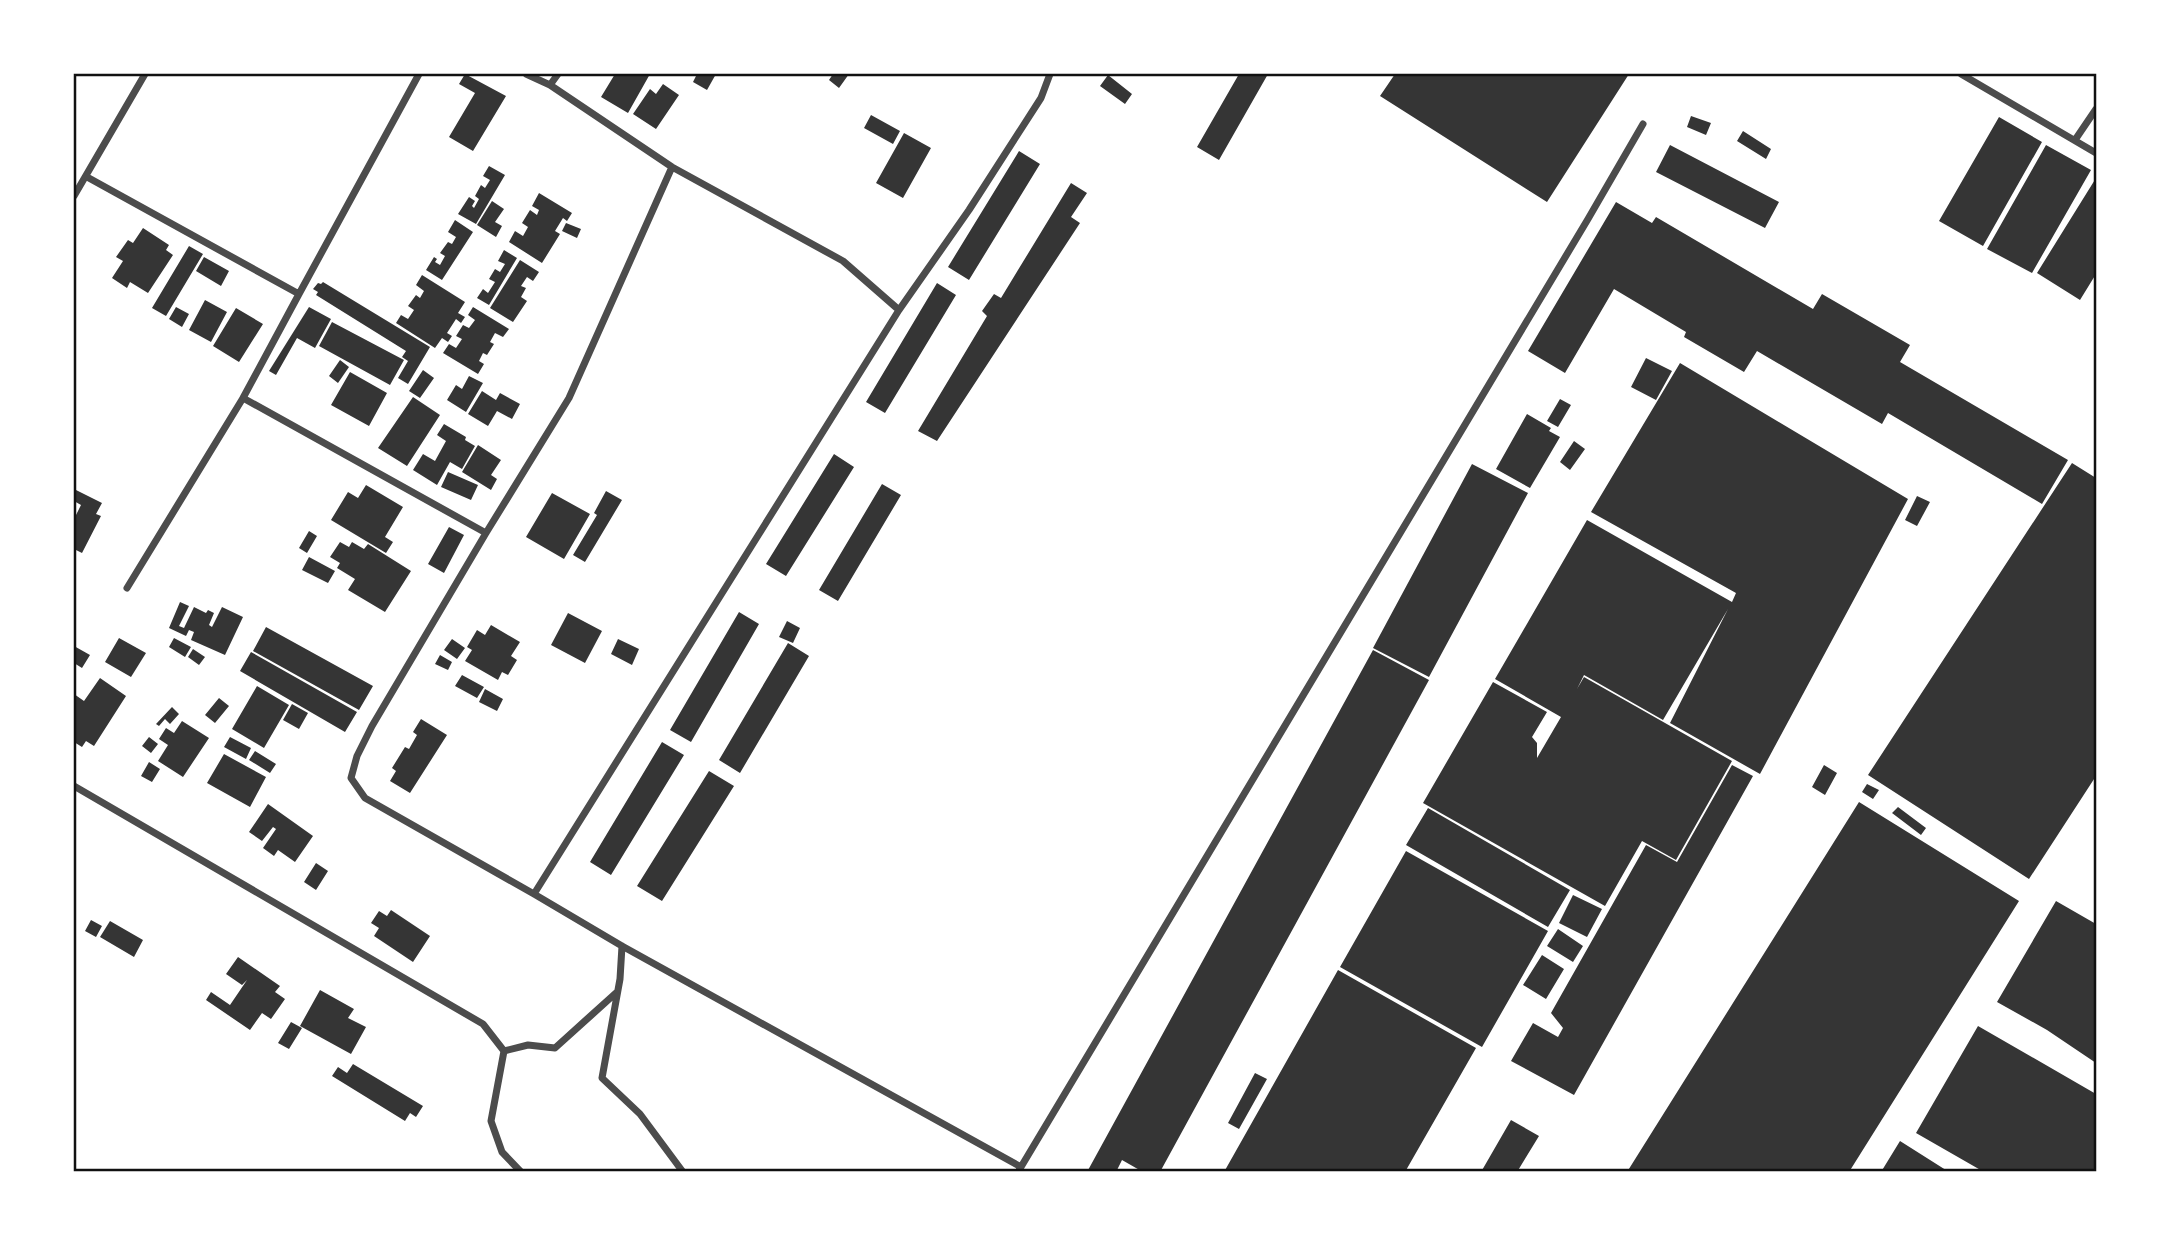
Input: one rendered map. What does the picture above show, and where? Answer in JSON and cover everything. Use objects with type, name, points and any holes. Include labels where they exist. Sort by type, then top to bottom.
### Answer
[{"type":"street","points":[[74,196],[145,74]]},
{"type":"street","points":[[127,588],[243,398],[276,332],[419,74]]},
{"type":"street","points":[[526,74],[550,85],[673,167],[843,261],[899,310]]},
{"type":"street","points":[[550,85],[558,74]]},
{"type":"street","points":[[534,894],[899,310],[969,211],[1041,98],[1050,74]]},
{"type":"street","points":[[1961,74],[2096,153]]},
{"type":"street","points":[[2075,140],[2096,109]]},
{"type":"street","points":[[673,167],[569,398],[373,726],[357,755],[351,778],[365,798],[1019,1169],[1643,124]]},
{"type":"street","points":[[87,177],[299,294]]},
{"type":"street","points":[[243,398],[486,533]]},
{"type":"street","points":[[74,786],[483,1024],[504,1052],[491,1121],[502,1152],[520,1171]]},
{"type":"street","points":[[622,946],[618,992],[602,1078],[640,1114],[683,1171]]},
{"type":"street","points":[[504,1052],[528,1045],[555,1048],[618,992]]},
{"type":"building","points":[[465,74],[506,96],[473,151],[449,137],[475,93],[459,84]]},
{"type":"building","points":[[615,74],[650,74],[628,113],[601,97]]},
{"type":"building","points":[[697,74],[716,74],[707,90],[693,82]]},
{"type":"building","points":[[833,74],[849,74],[839,88],[829,80]]},
{"type":"building","points":[[1239,74],[1268,74],[1219,160],[1197,147]]},
{"type":"building","points":[[1395,74],[1629,74],[1547,202],[1380,96]]},
{"type":"building","points":[[1108,75],[1132,94],[1125,104],[1100,86]]},
{"type":"building","points":[[663,84],[679,95],[656,129],[633,114],[650,89],[656,94]]},
{"type":"building","points":[[871,115],[900,131],[893,144],[864,128]]},
{"type":"building","points":[[1691,116],[1711,123],[1706,135],[1687,127]]},
{"type":"building","points":[[1999,117],[2042,142],[1983,246],[1939,221]]},
{"type":"building","points":[[1743,131],[1771,149],[1766,159],[1737,141]]},
{"type":"building","points":[[904,133],[931,148],[903,198],[876,183]]},
{"type":"building","points":[[1670,145],[1779,202],[1765,228],[1656,172]]},
{"type":"building","points":[[2046,145],[2091,170],[2032,273],[1987,249]]},
{"type":"building","points":[[1019,151],[1040,164],[969,280],[948,267]]},
{"type":"building","points":[[489,166],[505,175],[476,224],[458,214],[469,197],[475,201],[472,206],[474,208],[479,199],[475,196],[481,185],[485,188],[490,180],[483,176]]},
{"type":"building","points":[[2096,178],[2096,274],[2080,300],[2037,273]]},
{"type":"building","points":[[1071,183],[1087,193],[1071,217],[1080,223],[937,441],[918,431],[987,316],[982,311],[994,294],[1001,298]]},
{"type":"building","points":[[539,193],[572,213],[567,221],[563,218],[555,231],[560,234],[542,263],[509,242],[515,231],[523,236],[528,227],[522,223],[530,210],[537,215],[539,210],[532,206]]},
{"type":"building","points":[[492,201],[504,209],[495,222],[502,226],[496,237],[477,225]]},
{"type":"building","points":[[1616,202],[1652,223],[1656,217],[1813,309],[1822,294],[1910,345],[1900,362],[2068,460],[2042,504],[1888,413],[1882,424],[1757,351],[1744,372],[1684,337],[1686,332],[1614,289],[1565,373],[1528,351]]},
{"type":"building","points":[[455,220],[473,232],[442,280],[426,270],[434,257],[437,259],[435,262],[440,265],[445,256],[440,253],[448,242],[452,244],[456,237],[448,232]]},
{"type":"building","points":[[566,223],[581,229],[577,238],[562,231]]},
{"type":"building","points":[[143,228],[169,245],[166,250],[173,255],[148,293],[130,282],[127,288],[112,278],[123,261],[116,257],[128,240],[133,243]]},
{"type":"building","points":[[189,246],[203,254],[166,316],[152,308]]},
{"type":"building","points":[[504,250],[517,258],[489,305],[477,298],[483,289],[488,293],[495,282],[489,279],[495,269],[500,272],[505,264],[498,261]]},
{"type":"building","points":[[204,257],[229,271],[221,286],[196,271]]},
{"type":"building","points":[[520,260],[539,272],[533,281],[527,277],[521,286],[526,288],[521,297],[527,301],[513,322],[490,308]]},
{"type":"building","points":[[422,275],[465,302],[458,313],[465,317],[461,323],[456,319],[447,333],[452,336],[448,342],[442,338],[435,348],[396,323],[401,315],[408,319],[414,310],[408,306],[416,295],[420,298],[424,291],[416,285]]},
{"type":"building","points":[[323,282],[430,347],[408,384],[398,378],[408,361],[402,357],[406,351],[316,295],[318,292],[313,289]]},
{"type":"building","points":[[937,283],[956,295],[885,413],[866,402]]},
{"type":"building","points":[[205,300],[227,312],[211,342],[189,330]]},
{"type":"building","points":[[176,307],[189,314],[182,327],[169,319]]},
{"type":"building","points":[[309,307],[331,319],[315,348],[297,338],[276,375],[269,371]]},
{"type":"building","points":[[473,307],[509,329],[503,337],[495,333],[490,342],[494,344],[487,355],[483,353],[479,361],[484,364],[478,374],[443,353],[449,344],[456,348],[462,339],[456,336],[463,325],[469,328],[475,320],[468,315]]},
{"type":"building","points":[[236,308],[263,324],[239,362],[213,346]]},
{"type":"building","points":[[332,322],[404,360],[390,385],[319,346]]},
{"type":"building","points":[[1646,358],[1672,371],[1656,400],[1631,387]]},
{"type":"building","points":[[340,360],[349,367],[338,383],[329,376]]},
{"type":"building","points":[[1680,363],[1908,499],[1760,774],[1670,723],[1728,609],[1663,720],[1584,675],[1577,689],[1584,677],[1732,761],[1676,860],[1642,841],[1605,906],[1423,803],[1493,682],[1547,712],[1532,737],[1537,743],[1537,758],[1561,717],[1495,679],[1587,520],[1732,602],[1736,593],[1591,512]]},
{"type":"building","points":[[423,370],[434,378],[420,398],[409,391]]},
{"type":"building","points":[[350,372],[387,393],[369,426],[331,405]]},
{"type":"building","points":[[469,376],[483,383],[466,412],[447,400],[456,385],[462,389]]},
{"type":"building","points":[[482,391],[496,400],[500,393],[520,404],[512,419],[497,411],[488,426],[468,414]]},
{"type":"building","points":[[413,397],[440,415],[407,466],[378,448]]},
{"type":"building","points":[[1560,399],[1571,405],[1558,427],[1547,421]]},
{"type":"building","points":[[1527,414],[1551,428],[1549,431],[1560,437],[1530,488],[1496,469]]},
{"type":"building","points":[[444,424],[466,437],[465,440],[475,446],[462,469],[450,462],[437,485],[413,470],[423,454],[435,461],[446,441],[437,435]]},
{"type":"building","points":[[1574,441],[1585,449],[1570,470],[1560,462]]},
{"type":"building","points":[[478,445],[501,460],[491,475],[497,479],[491,490],[462,472]]},
{"type":"building","points":[[834,454],[854,467],[786,576],[766,564]]},
{"type":"building","points":[[2072,463],[2096,478],[2096,776],[2029,879],[1868,775]]},
{"type":"building","points":[[1472,464],[1528,493],[1429,677],[1373,648]]},
{"type":"building","points":[[448,472],[478,485],[471,500],[441,487]]},
{"type":"building","points":[[882,484],[901,495],[838,601],[819,590]]},
{"type":"building","points":[[366,485],[403,507],[385,537],[393,542],[386,553],[331,520],[348,492],[358,498]]},
{"type":"building","points":[[74,489],[102,503],[96,514],[101,516],[82,553],[74,549],[74,519],[81,505],[74,501]]},
{"type":"building","points":[[606,491],[622,500],[585,562],[573,555],[597,515],[594,513]]},
{"type":"building","points":[[552,493],[590,514],[564,559],[526,537]]},
{"type":"building","points":[[1917,496],[1930,502],[1917,526],[1905,520]]},
{"type":"building","points":[[449,527],[464,535],[444,573],[428,564]]},
{"type":"building","points":[[309,531],[317,536],[307,553],[299,548]]},
{"type":"building","points":[[340,542],[349,547],[352,542],[364,549],[368,544],[411,571],[385,612],[348,590],[355,579],[337,568],[340,563],[330,557]]},
{"type":"building","points":[[309,557],[335,571],[328,583],[302,570]]},
{"type":"building","points":[[180,602],[189,606],[179,626],[184,628],[194,607],[206,613],[208,610],[214,613],[209,625],[212,627],[222,607],[243,617],[225,655],[191,640],[194,632],[189,630],[186,636],[169,628]]},
{"type":"building","points":[[739,612],[759,624],[691,742],[670,730]]},
{"type":"building","points":[[568,613],[602,631],[585,663],[551,645]]},
{"type":"building","points":[[787,621],[800,628],[793,643],[779,637]]},
{"type":"building","points":[[491,625],[520,642],[511,656],[517,660],[508,675],[502,672],[498,680],[465,661],[472,650],[467,647],[477,630],[485,635]]},
{"type":"building","points":[[266,627],[373,686],[359,710],[253,651]]},
{"type":"building","points":[[119,638],[146,653],[131,677],[105,662]]},
{"type":"building","points":[[174,638],[191,647],[185,657],[169,647]]},
{"type":"building","points":[[452,639],[465,648],[457,659],[444,650]]},
{"type":"building","points":[[618,639],[639,649],[632,665],[611,654]]},
{"type":"building","points":[[788,643],[809,656],[740,773],[719,760]]},
{"type":"building","points":[[74,646],[90,655],[82,668],[74,663]]},
{"type":"building","points":[[193,649],[205,657],[199,665],[188,657]]},
{"type":"building","points":[[1373,650],[1429,680],[1160,1172],[1143,1172],[1122,1160],[1116,1172],[1087,1172]]},
{"type":"building","points":[[251,652],[357,712],[345,732],[240,671]]},
{"type":"building","points":[[440,655],[452,662],[448,670],[435,664]]},
{"type":"building","points":[[462,675],[484,687],[477,698],[455,686]]},
{"type":"building","points":[[100,678],[126,696],[94,746],[86,741],[82,747],[74,742],[74,694],[84,701]]},
{"type":"building","points":[[257,686],[289,705],[264,748],[232,729]]},
{"type":"building","points":[[485,689],[503,699],[497,711],[479,702]]},
{"type":"building","points":[[219,698],[229,706],[215,723],[205,715]]},
{"type":"building","points":[[292,704],[308,713],[299,729],[283,720]]},
{"type":"building","points":[[172,707],[179,714],[170,724],[165,719],[159,726],[156,724]]},
{"type":"building","points":[[421,719],[447,735],[410,793],[390,781],[396,771],[392,768],[405,747],[409,749],[417,735],[413,732]]},
{"type":"building","points":[[182,721],[209,738],[183,777],[158,761],[168,745],[159,739],[166,728],[174,733]]},
{"type":"building","points":[[149,737],[158,744],[151,753],[142,746]]},
{"type":"building","points":[[230,737],[251,748],[246,759],[224,747]]},
{"type":"building","points":[[662,742],[684,755],[611,875],[590,862]]},
{"type":"building","points":[[255,751],[276,764],[270,773],[249,760]]},
{"type":"building","points":[[224,754],[266,777],[250,807],[207,783]]},
{"type":"building","points":[[149,762],[160,769],[152,782],[141,776]]},
{"type":"building","points":[[1732,765],[1753,776],[1574,1095],[1511,1061],[1533,1023],[1558,1037],[1563,1028],[1551,1013],[1646,845],[1677,862]]},
{"type":"building","points":[[1824,765],[1837,773],[1825,795],[1812,787]]},
{"type":"building","points":[[709,771],[734,786],[662,901],[637,886]]},
{"type":"building","points":[[1867,784],[1879,790],[1873,799],[1862,792]]},
{"type":"building","points":[[1859,802],[2019,901],[1849,1172],[1627,1172]]},
{"type":"building","points":[[268,804],[313,836],[295,862],[278,850],[274,856],[263,848],[276,829],[273,827],[262,841],[249,832]]},
{"type":"building","points":[[1898,807],[1926,828],[1921,835],[1892,813]]},
{"type":"building","points":[[1428,808],[1570,890],[1548,927],[1406,845]]},
{"type":"building","points":[[1406,851],[1548,931],[1482,1047],[1340,967]]},
{"type":"building","points":[[316,863],[328,871],[316,890],[304,882]]},
{"type":"building","points":[[1573,895],[1602,909],[1587,937],[1559,923]]},
{"type":"building","points":[[2056,901],[2096,924],[2096,1063],[2047,1030],[1997,1002]]},
{"type":"building","points":[[391,910],[430,936],[413,962],[374,936],[379,928],[371,923],[379,911],[387,916]]},
{"type":"building","points":[[91,920],[102,926],[96,937],[85,931]]},
{"type":"building","points":[[110,921],[143,940],[134,957],[100,937]]},
{"type":"building","points":[[1558,929],[1583,946],[1573,962],[1547,946]]},
{"type":"building","points":[[1542,955],[1564,969],[1546,999],[1523,985]]},
{"type":"building","points":[[238,957],[280,986],[275,992],[285,999],[271,1019],[262,1013],[250,1030],[206,1000],[211,992],[230,1005],[247,980],[242,985],[226,974]]},
{"type":"building","points":[[1338,970],[1476,1048],[1405,1172],[1224,1172]]},
{"type":"building","points":[[320,990],[354,1009],[348,1018],[366,1027],[351,1054],[300,1026]]},
{"type":"building","points":[[291,1022],[302,1028],[289,1049],[278,1043]]},
{"type":"building","points":[[1978,1026],[2096,1094],[2096,1172],[1984,1172],[1916,1133]]},
{"type":"building","points":[[353,1064],[423,1106],[416,1117],[410,1113],[405,1121],[332,1076],[338,1067],[347,1073]]},
{"type":"building","points":[[1255,1073],[1267,1079],[1239,1129],[1228,1123]]},
{"type":"building","points":[[1511,1120],[1539,1136],[1517,1172],[1481,1172]]},
{"type":"building","points":[[1900,1141],[1949,1172],[1881,1172]]}]
